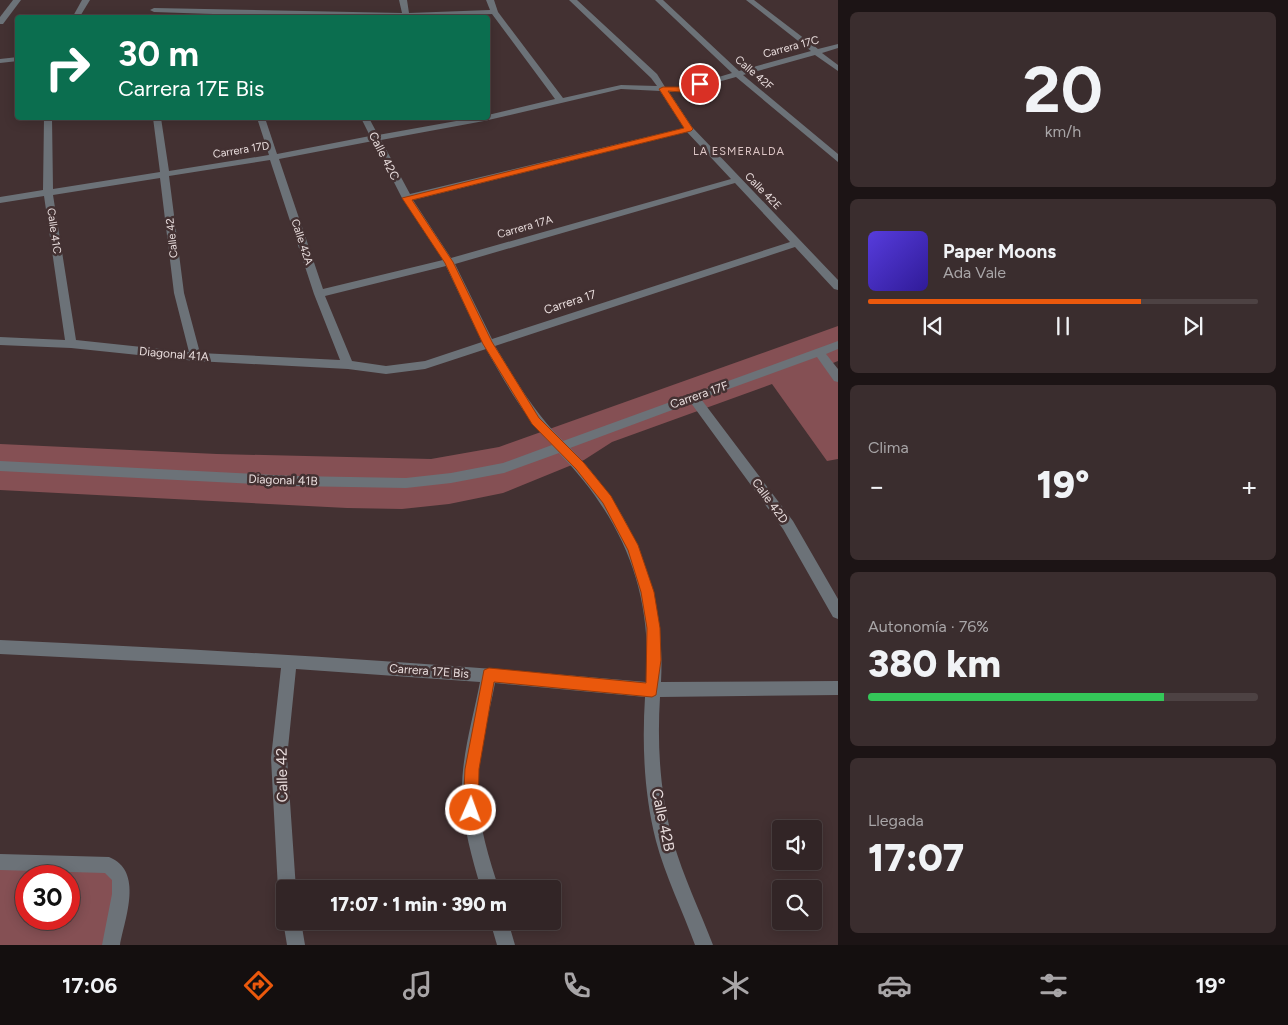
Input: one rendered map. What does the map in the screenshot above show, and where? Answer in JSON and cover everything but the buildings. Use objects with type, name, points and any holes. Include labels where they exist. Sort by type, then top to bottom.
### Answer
[{"type":"street","points":[[0,22],[17,0]]},
{"type":"street","points":[[77,15],[86,0]]},
{"type":"street","points":[[159,0],[153,14],[234,15]]},
{"type":"street","points":[[403,0],[407,15]]},
{"type":"street","points":[[490,0],[494,12],[561,101]]},
{"type":"street","name":"Calle 42E","points":[[573,0],[654,76],[689,129],[838,286]]},
{"type":"street","name":"Calle 42F","points":[[659,0],[736,73],[838,159]]},
{"type":"street","points":[[750,0],[838,69]]},
{"type":"street","points":[[442,15],[494,12]]},
{"type":"street","name":"Carrera 17C","points":[[663,89],[682,90],[736,73],[838,46]]},
{"type":"street","points":[[0,60],[15,58]]},
{"type":"street","name":"Carrera 17D","points":[[490,116],[621,87],[663,89]]},
{"type":"street","name":"Calle 41C","points":[[48,120],[48,192],[71,344]]},
{"type":"street","name":"Calle 42","points":[[157,120],[166,173],[171,237],[180,296],[196,357]]},
{"type":"street","name":"Calle 42A","points":[[262,120],[320,294],[348,365]]},
{"type":"street","name":"Calle 42C","points":[[366,120],[407,198],[449,262],[488,344],[536,421],[607,500],[633,549],[648,592],[654,628],[655,660],[652,690]]},
{"type":"street","name":"Carrera 17D","points":[[0,200],[274,156],[462,120]]},
{"type":"street","points":[[407,198],[689,129]]},
{"type":"street","name":"Carrera 17A","points":[[320,294],[449,262],[737,180]]},
{"type":"street","name":"Carrera 17","points":[[348,365],[386,370],[425,365],[797,243]]},
{"type":"street","name":"Diagonal 41A","points":[[0,341],[71,344],[196,357],[348,365]]},
{"type":"street","name":"Carrera 17F","points":[[561,447],[693,397],[838,346]]},
{"type":"street","points":[[819,352],[838,378]]},
{"type":"street","name":"Calle 42D","points":[[693,397],[788,525],[838,612]]},
{"type":"street","name":"Diagonal 41B","points":[[0,466],[294,481],[406,483],[451,478],[504,468],[561,447]]},
{"type":"street","points":[[0,647],[289,661]]},
{"type":"street","name":"Calle 42","points":[[286,880],[279,758],[289,661]]},
{"type":"street","name":"Carrera 17E Bis","points":[[289,661],[489,675],[652,690],[838,688]]},
{"type":"street","points":[[487,880],[479,852],[471,810],[472,769],[489,675]]},
{"type":"street","name":"Calle 42B","points":[[652,690],[650,746],[654,785],[665,842],[704,945]]},
{"type":"street","points":[[0,862],[109,865],[120,876],[121,894],[111,945]]},
{"type":"street","points":[[294,930],[296,945]]},
{"type":"street","points":[[502,930],[506,945]]},
{"type":"shaded area","points":[[838,326],[838,361],[828,365],[838,378],[838,459],[827,461],[772,384],[612,442],[584,460],[503,493],[449,504],[402,509],[347,508],[0,490],[0,444],[217,454],[431,459],[499,447]]},
{"type":"shaded area","points":[[0,862],[109,865],[120,876],[111,945],[0,945]]},
{"type":"district","name":"LA ESMERALDA","points":[[739,151]]},
{"type":"route","points":[[471,810],[472,769],[489,675],[652,690],[655,660],[654,628],[648,592],[633,549],[607,500],[580,466],[536,421],[518,395],[488,344],[449,262],[407,198],[689,129],[663,89],[682,90],[700,84]]}]
